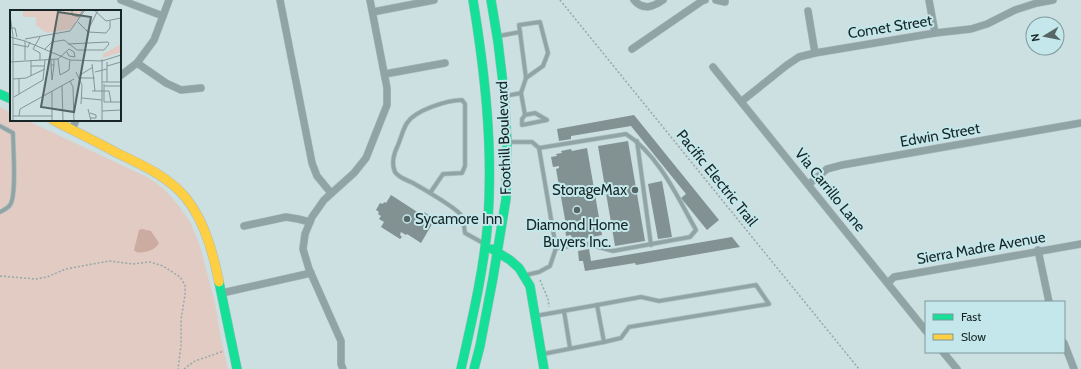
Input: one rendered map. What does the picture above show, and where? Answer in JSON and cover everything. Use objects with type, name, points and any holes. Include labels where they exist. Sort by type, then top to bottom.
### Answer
[{"type":"main road","name":"Foothill Boulevard","points":[[461,369],[482,272],[489,199],[488,118],[481,48],[473,0]]},
{"type":"main road","name":"Foothill Boulevard","points":[[474,369],[480,346],[498,252],[506,199],[507,142],[504,96],[491,0]]},
{"type":"main road","points":[[0,94],[10,99]]},
{"type":"main road","points":[[55,121],[150,169],[168,181],[186,198],[204,228],[210,244],[222,293],[237,369]]},
{"type":"main road","points":[[485,245],[513,262],[526,275],[530,286],[544,369]]},
{"type":"street","points":[[121,0],[163,16]]},
{"type":"street","points":[[121,75],[138,63],[154,40],[169,0]]},
{"type":"street","points":[[280,0],[312,163],[317,176],[331,193]]},
{"type":"street","points":[[343,369],[341,364],[341,341],[311,274],[303,249],[305,234],[310,222],[324,200],[354,173],[366,158],[387,105],[385,74],[370,0]]},
{"type":"street","points":[[372,12],[434,0]]},
{"type":"street","points":[[634,0],[645,8],[654,6],[663,0]]},
{"type":"street","points":[[632,49],[705,0]]},
{"type":"street","points":[[716,0],[725,2],[725,0]]},
{"type":"street","points":[[930,0],[935,33]]},
{"type":"street","name":"Comet Street","points":[[742,101],[786,65],[799,57],[935,33],[971,29],[987,24],[1015,10],[1053,0]]},
{"type":"street","points":[[808,11],[815,53]]},
{"type":"street","points":[[138,63],[166,83],[181,90],[201,88]]},
{"type":"street","points":[[385,74],[445,63]]},
{"type":"street","name":"Via Carrillo Lane","points":[[713,67],[925,329]]},
{"type":"street","points":[[72,130],[76,121]]},
{"type":"street","name":"Edwin Street","points":[[809,184],[827,169],[842,165],[1081,124]]},
{"type":"street","points":[[244,226],[286,217],[298,218],[310,222]]},
{"type":"street","name":"Sierra Madre Avenue","points":[[888,283],[894,277],[1038,250],[1081,244]]},
{"type":"street","points":[[1038,250],[1049,301]]},
{"type":"street","points":[[222,293],[311,274]]},
{"type":"street","points":[[1065,346],[1074,369]]},
{"type":"street","points":[[944,353],[957,369]]},
{"type":"lane","points":[[525,115],[535,113],[547,120],[522,125],[522,119],[525,115],[521,94],[526,78],[519,25],[540,22],[548,53],[543,66],[526,78]]},
{"type":"lane","points":[[497,36],[520,32]]},
{"type":"lane","points":[[504,96],[521,94]]},
{"type":"lane","points":[[430,193],[443,174],[462,173],[465,166],[465,104],[462,100],[457,100],[423,110],[407,122],[394,152],[394,171],[399,176],[430,193],[460,214],[464,222],[465,233],[485,245]]},
{"type":"lane","points":[[0,126],[13,133],[14,191],[11,204],[0,212]]},
{"type":"lane","points":[[539,148],[626,134],[636,141],[662,172],[696,230],[690,238],[613,251],[588,244],[556,248]]},
{"type":"lane","points":[[636,141],[651,245]]},
{"type":"lane","points":[[507,142],[532,142],[539,148],[556,248],[550,266],[539,272],[526,275]]},
{"type":"lane","points":[[535,316],[641,297],[660,301],[756,285],[769,304],[629,327],[621,338],[542,354]]},
{"type":"lane","points":[[597,305],[604,342]]},
{"type":"lane","points":[[564,311],[570,348]]},
{"type":"path","name":"Pacific Electric Trail","points":[[560,0],[859,369]]},
{"type":"path","points":[[0,276],[36,279],[47,277],[66,269],[109,261],[133,264],[150,262],[163,266],[180,277],[185,285],[178,369]]},
{"type":"path","points":[[540,280],[548,299],[549,309]]},
{"type":"path","points":[[184,369],[195,361],[232,349]]},
{"type":"shaded area","points":[[0,107],[10,112],[10,121],[28,121],[149,178],[164,189],[178,205],[190,222],[199,243],[215,303],[228,369],[0,369]]},
{"type":"shaded area","points":[[142,229],[151,231],[159,243],[155,248],[149,251],[136,252],[134,250],[139,230]]},
{"type":"building","points":[[634,115],[719,220],[707,230],[681,198],[686,194],[631,126],[571,136],[571,139],[559,141],[557,129]]},
{"type":"building","points":[[628,141],[645,241],[615,246],[598,146]]},
{"type":"building","points":[[587,148],[602,235],[577,242],[577,238],[572,239],[571,235],[566,236],[565,229],[570,228],[569,225],[566,225],[556,169],[559,168],[559,166],[553,167],[551,157],[562,153],[561,151],[571,149],[572,151]]},
{"type":"building","points":[[662,181],[672,237],[658,239],[648,184]]},
{"type":"building","points":[[391,195],[422,215],[424,212],[435,219],[421,243],[401,232],[400,235],[402,237],[400,239],[381,227],[384,222],[379,219],[381,216],[376,210],[380,203],[386,203]]},
{"type":"building","points":[[732,237],[740,247],[636,265],[635,263],[585,271],[583,261],[579,261],[578,251],[589,249],[591,261]]},
{"type":"traffic: fast","points":[[461,369],[484,257],[489,192],[489,137],[487,110],[473,0]]},
{"type":"traffic: fast","points":[[474,369],[493,278],[506,199],[507,142],[504,92],[491,0]]},
{"type":"traffic: fast","points":[[0,94],[10,99]]},
{"type":"traffic: fast","points":[[492,249],[510,260],[519,268],[530,286],[544,369]]},
{"type":"traffic: fast","points":[[219,282],[237,369]]},
{"type":"traffic: slow","points":[[55,121],[153,171],[179,190],[193,207],[203,227],[211,249],[219,282]]},
{"type":"place","name":"StorageMax","points":[[635,190]]},
{"type":"place","name":"Diamond Home Buyers Inc.","points":[[577,210]]},
{"type":"place","name":"Sycamore Inn","points":[[407,219]]}]
